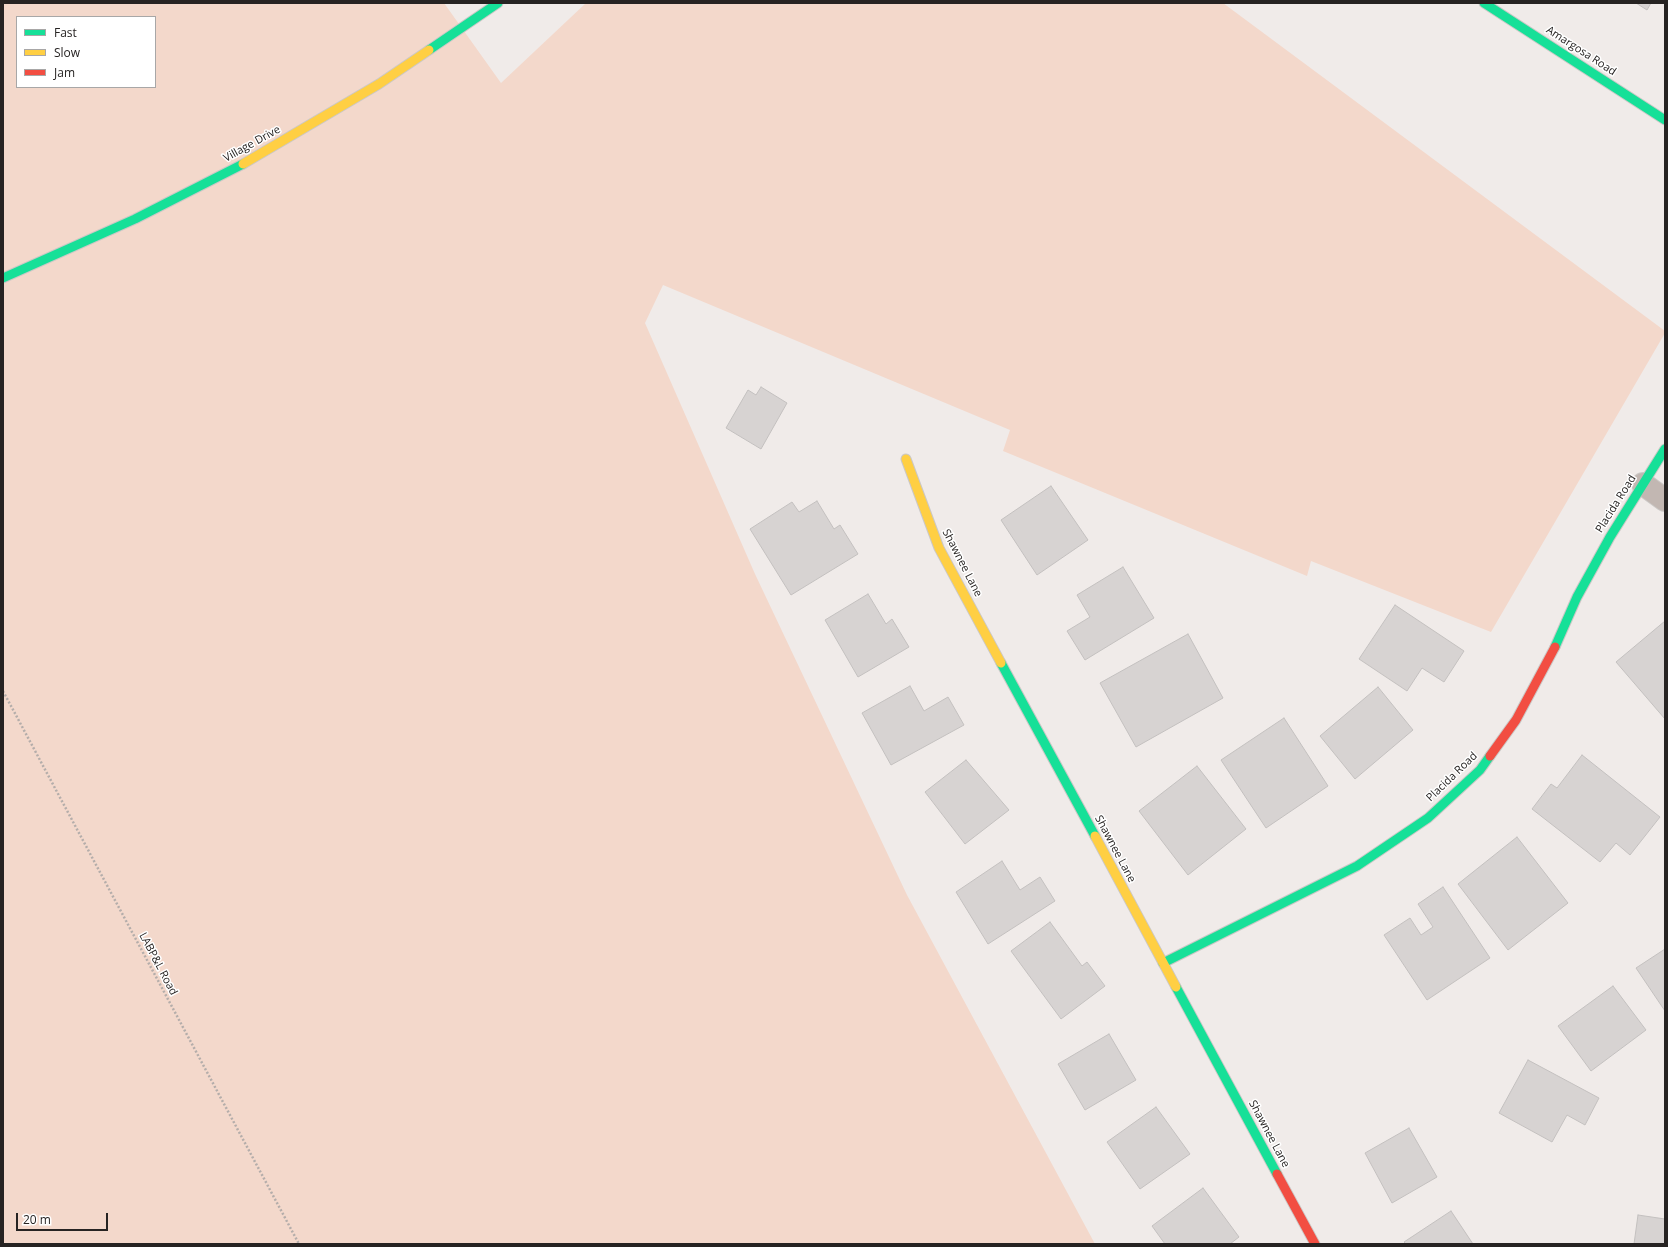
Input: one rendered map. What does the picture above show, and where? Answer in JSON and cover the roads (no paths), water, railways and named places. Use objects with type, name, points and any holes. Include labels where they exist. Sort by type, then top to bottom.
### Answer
[{"type":"street","name":"Village Drive","points":[[3,278],[135,219],[258,156],[380,84],[498,3]]},
{"type":"street","name":"Amargosa Road","points":[[1484,3],[1665,120]]},
{"type":"street","name":"Placida Road","points":[[1163,963],[1357,866],[1428,818],[1480,770],[1516,720],[1546,666],[1580,590],[1610,536],[1665,449]]},
{"type":"street","name":"Shawnee Lane","points":[[906,459],[939,548],[1315,1244]]},
{"type":"street","points":[[1643,484],[1665,500]]}]
